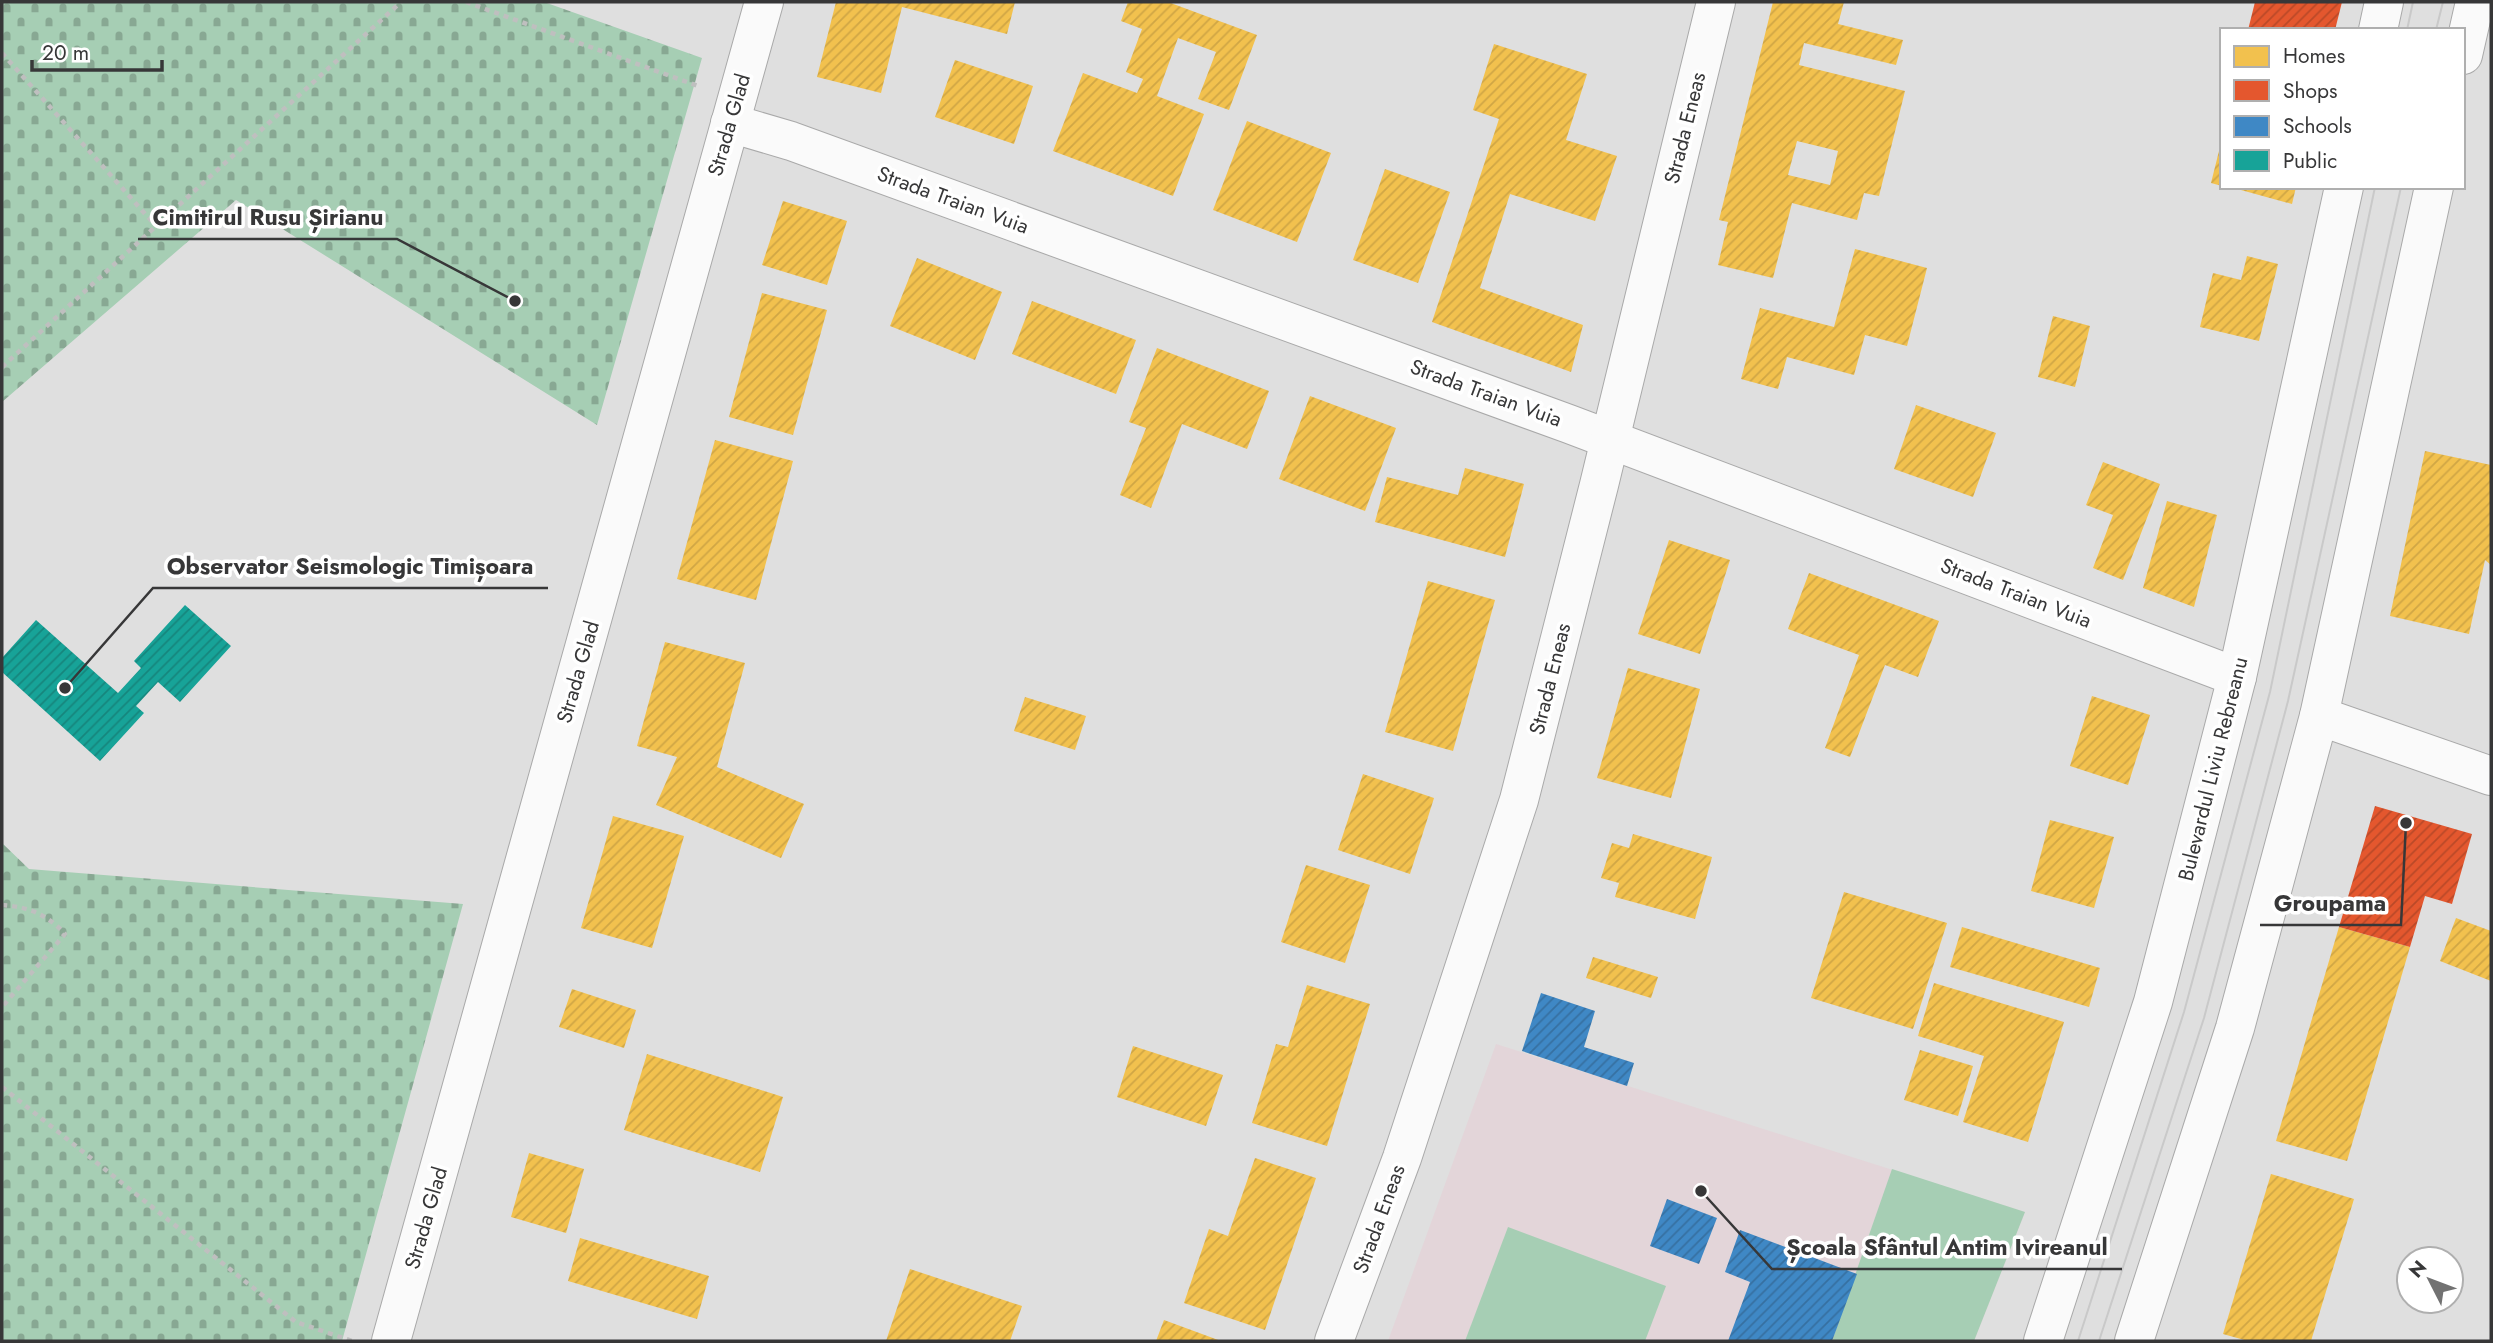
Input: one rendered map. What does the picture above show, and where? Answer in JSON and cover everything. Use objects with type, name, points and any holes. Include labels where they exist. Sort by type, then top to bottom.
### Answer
[{"type":"street","name":"Strada Glad","points":[[391,1341],[764,2]]},
{"type":"street","name":"Strada Eneas","points":[[1334,1341],[1402,1158],[1519,800],[1716,2]]},
{"type":"street","points":[[2378,28],[2384,2]]},
{"type":"street","points":[[2465,46],[2475,2]]},
{"type":"street","name":"Strada Traian Vuia","points":[[733,111],[817,150],[1609,439],[2238,677]]},
{"type":"street","name":"Bulevardul Liviu Rebreanu","points":[[2043,1341],[2153,1002],[2238,677],[2344,189]]},
{"type":"street","points":[[2134,1341],[2235,1028],[2319,716],[2434,189]]},
{"type":"street","points":[[2319,716],[2491,776]]},
{"type":"path","points":[[2,367],[401,2]]},
{"type":"path","points":[[466,2],[733,111]]},
{"type":"path","points":[[2,52],[155,225]]},
{"type":"path","points":[[2,905],[23,906],[51,919],[65,934],[2,1007]]},
{"type":"path","points":[[2,1087],[296,1322],[353,1341]]},
{"type":"shaded area","points":[[1496,1044],[2025,1212],[1974,1341],[1388,1341]]},
{"type":"green space","points":[[2,2],[544,2],[702,58],[597,425],[236,200],[2,402]]},
{"type":"green space","points":[[2,843],[29,869],[463,904],[342,1341],[2,1341]]},
{"type":"green space","points":[[1892,1169],[2025,1212],[1974,1341],[1832,1341]]},
{"type":"green space","points":[[1508,1227],[1666,1286],[1645,1341],[1465,1341]]},
{"type":"building: Homes","points":[[836,2],[1015,2],[1007,34],[902,7],[881,93],[817,77]]},
{"type":"building: Homes","points":[[1128,2],[1168,2],[1257,35],[1229,110],[1198,99],[1216,52],[1178,38],[1157,96],[1204,114],[1173,196],[1053,151],[1083,73],[1137,93],[1143,79],[1126,72],[1142,29],[1121,21]]},
{"type":"building: Homes","points":[[1773,2],[1844,2],[1838,24],[1903,40],[1896,65],[1804,43],[1799,65],[1905,91],[1879,196],[1864,193],[1857,220],[1792,203],[1773,278],[1718,265],[1728,222],[1719,220]],"holes":[[[1797,141],[1838,151],[1830,185],[1788,175]]]},
{"type":"building: Homes","points":[[1494,44],[1587,74],[1566,140],[1617,156],[1595,221],[1510,194],[1480,288],[1583,325],[1571,372],[1432,322],[1499,119],[1473,110]]},
{"type":"building: Homes","points":[[955,60],[1033,86],[1014,144],[935,117]]},
{"type":"building: Homes","points":[[1247,121],[1331,153],[1297,242],[1213,210]]},
{"type":"building: Homes","points":[[2220,147],[2220,185],[2211,183]]},
{"type":"building: Homes","points":[[1385,169],[1450,192],[1418,283],[1353,260]]},
{"type":"building: Homes","points":[[2237,189],[2296,189],[2292,204]]},
{"type":"building: Homes","points":[[783,201],[847,221],[827,285],[762,265]]},
{"type":"building: Homes","points":[[1855,249],[1927,268],[1907,346],[1865,335],[1854,375],[1787,357],[1778,389],[1741,379],[1760,308],[1834,327]]},
{"type":"building: Homes","points":[[2247,256],[2278,264],[2259,341],[2200,327],[2213,273],[2241,280]]},
{"type":"building: Homes","points":[[917,258],[1002,292],[975,360],[890,326]]},
{"type":"building: Homes","points":[[762,293],[827,310],[793,435],[729,417]]},
{"type":"building: Homes","points":[[1032,301],[1136,340],[1116,394],[1012,354]]},
{"type":"building: Homes","points":[[2053,316],[2090,326],[2075,387],[2038,377]]},
{"type":"building: Homes","points":[[1157,348],[1269,391],[1247,449],[1182,424],[1151,508],[1120,495],[1146,428],[1129,422]]},
{"type":"building: Homes","points":[[1310,396],[1396,428],[1365,511],[1279,479]]},
{"type":"building: Homes","points":[[1916,405],[1996,433],[1973,497],[1894,469]]},
{"type":"building: Homes","points":[[715,440],[793,461],[756,600],[677,579]]},
{"type":"building: Homes","points":[[2425,451],[2491,465],[2491,565],[2485,560],[2469,634],[2390,616]]},
{"type":"building: Homes","points":[[2103,462],[2160,484],[2123,580],[2093,568],[2113,515],[2086,505]]},
{"type":"building: Homes","points":[[1465,468],[1524,484],[1505,557],[1375,522],[1387,477],[1458,495]]},
{"type":"building: Homes","points":[[2167,501],[2217,515],[2194,607],[2143,588]]},
{"type":"building: Homes","points":[[1669,540],[1730,560],[1700,654],[1638,634]]},
{"type":"building: Homes","points":[[1809,573],[1939,621],[1918,677],[1885,665],[1850,757],[1825,748],[1859,655],[1788,629]]},
{"type":"building: Homes","points":[[1428,581],[1495,600],[1453,751],[1385,732]]},
{"type":"building: Homes","points":[[665,642],[745,663],[717,767],[804,804],[781,858],[656,805],[677,757],[637,746]]},
{"type":"building: Homes","points":[[1628,668],[1700,689],[1671,798],[1597,778]]},
{"type":"building: Homes","points":[[2092,696],[2150,715],[2128,785],[2070,766]]},
{"type":"building: Homes","points":[[1025,697],[1086,716],[1075,750],[1014,731]]},
{"type":"building: Homes","points":[[1363,774],[1434,798],[1410,874],[1338,850]]},
{"type":"building: Homes","points":[[613,816],[684,836],[652,948],[581,928]]},
{"type":"building: Homes","points":[[2050,820],[2114,837],[2094,908],[2031,891]]},
{"type":"building: Homes","points":[[1633,834],[1712,857],[1695,919],[1615,897],[1619,883],[1601,878],[1612,843],[1629,848]]},
{"type":"building: Homes","points":[[1306,865],[1370,885],[1345,963],[1281,942]]},
{"type":"building: Homes","points":[[1844,892],[1947,923],[1913,1029],[1811,998]]},
{"type":"building: Homes","points":[[2456,918],[2491,931],[2491,981],[2440,961]]},
{"type":"building: Homes","points":[[1962,927],[2100,968],[2089,1007],[1950,967]]},
{"type":"building: Homes","points":[[2339,927],[2410,947],[2347,1161],[2276,1141]]},
{"type":"building: Homes","points":[[1593,957],[1658,977],[1651,998],[1586,978]]},
{"type":"building: Homes","points":[[1934,983],[2064,1022],[2028,1142],[1963,1122],[1984,1056],[1918,1036]]},
{"type":"building: Homes","points":[[1307,985],[1370,1004],[1327,1146],[1252,1123],[1276,1044],[1288,1047]]},
{"type":"building: Homes","points":[[572,989],[636,1010],[624,1048],[559,1027]]},
{"type":"building: Homes","points":[[1133,1046],[1223,1075],[1206,1126],[1117,1097]]},
{"type":"building: Homes","points":[[1920,1050],[1973,1066],[1958,1116],[1904,1100]]},
{"type":"building: Homes","points":[[647,1054],[783,1097],[760,1172],[624,1130]]},
{"type":"building: Homes","points":[[529,1153],[584,1169],[566,1233],[511,1217]]},
{"type":"building: Homes","points":[[1255,1158],[1316,1178],[1265,1330],[1184,1303],[1209,1229],[1228,1236]]},
{"type":"building: Homes","points":[[2271,1174],[2354,1199],[2311,1341],[2248,1341],[2223,1334]]},
{"type":"building: Homes","points":[[580,1238],[709,1276],[697,1319],[568,1281]]},
{"type":"building: Homes","points":[[910,1269],[1022,1306],[1010,1341],[886,1341]]},
{"type":"building: Homes","points":[[1164,1320],[1221,1341],[1156,1341]]},
{"type":"building: Shops","points":[[2255,2],[2342,2],[2336,28],[2248,28]]},
{"type":"building: Shops","points":[[2375,806],[2472,834],[2452,904],[2425,896],[2410,947],[2339,927]]},
{"type":"building: Schools","points":[[1541,993],[1595,1011],[1584,1047],[1634,1063],[1627,1086],[1522,1051]]},
{"type":"building: Schools","points":[[1667,1199],[1717,1218],[1699,1264],[1650,1246]]},
{"type":"building: Schools","points":[[1740,1230],[1857,1274],[1832,1341],[1728,1341],[1750,1282],[1725,1272]]},
{"type":"building: Public","points":[[185,605],[231,646],[180,702],[158,682],[136,706],[144,713],[100,761],[2,672],[2,658],[36,620],[118,693],[141,668],[134,661]]},
{"type":"tram line","points":[[2407,28],[2413,2]]},
{"type":"tram line","points":[[2436,28],[2443,2]]},
{"type":"tram line","points":[[2078,1341],[2184,1012],[2270,692],[2375,189]]},
{"type":"tram line","points":[[2099,1341],[2204,1018],[2288,701],[2401,189]]},
{"type":"place","name":"Cimitirul Rusu Șirianu","points":[[515,301]]},
{"type":"place","name":"Observator Seismologic Timișoara","points":[[65,688]]},
{"type":"place","name":"Groupama","points":[[2406,823]]},
{"type":"place","name":"Școala Sfântul Antim Ivireanul","points":[[1701,1191]]}]
